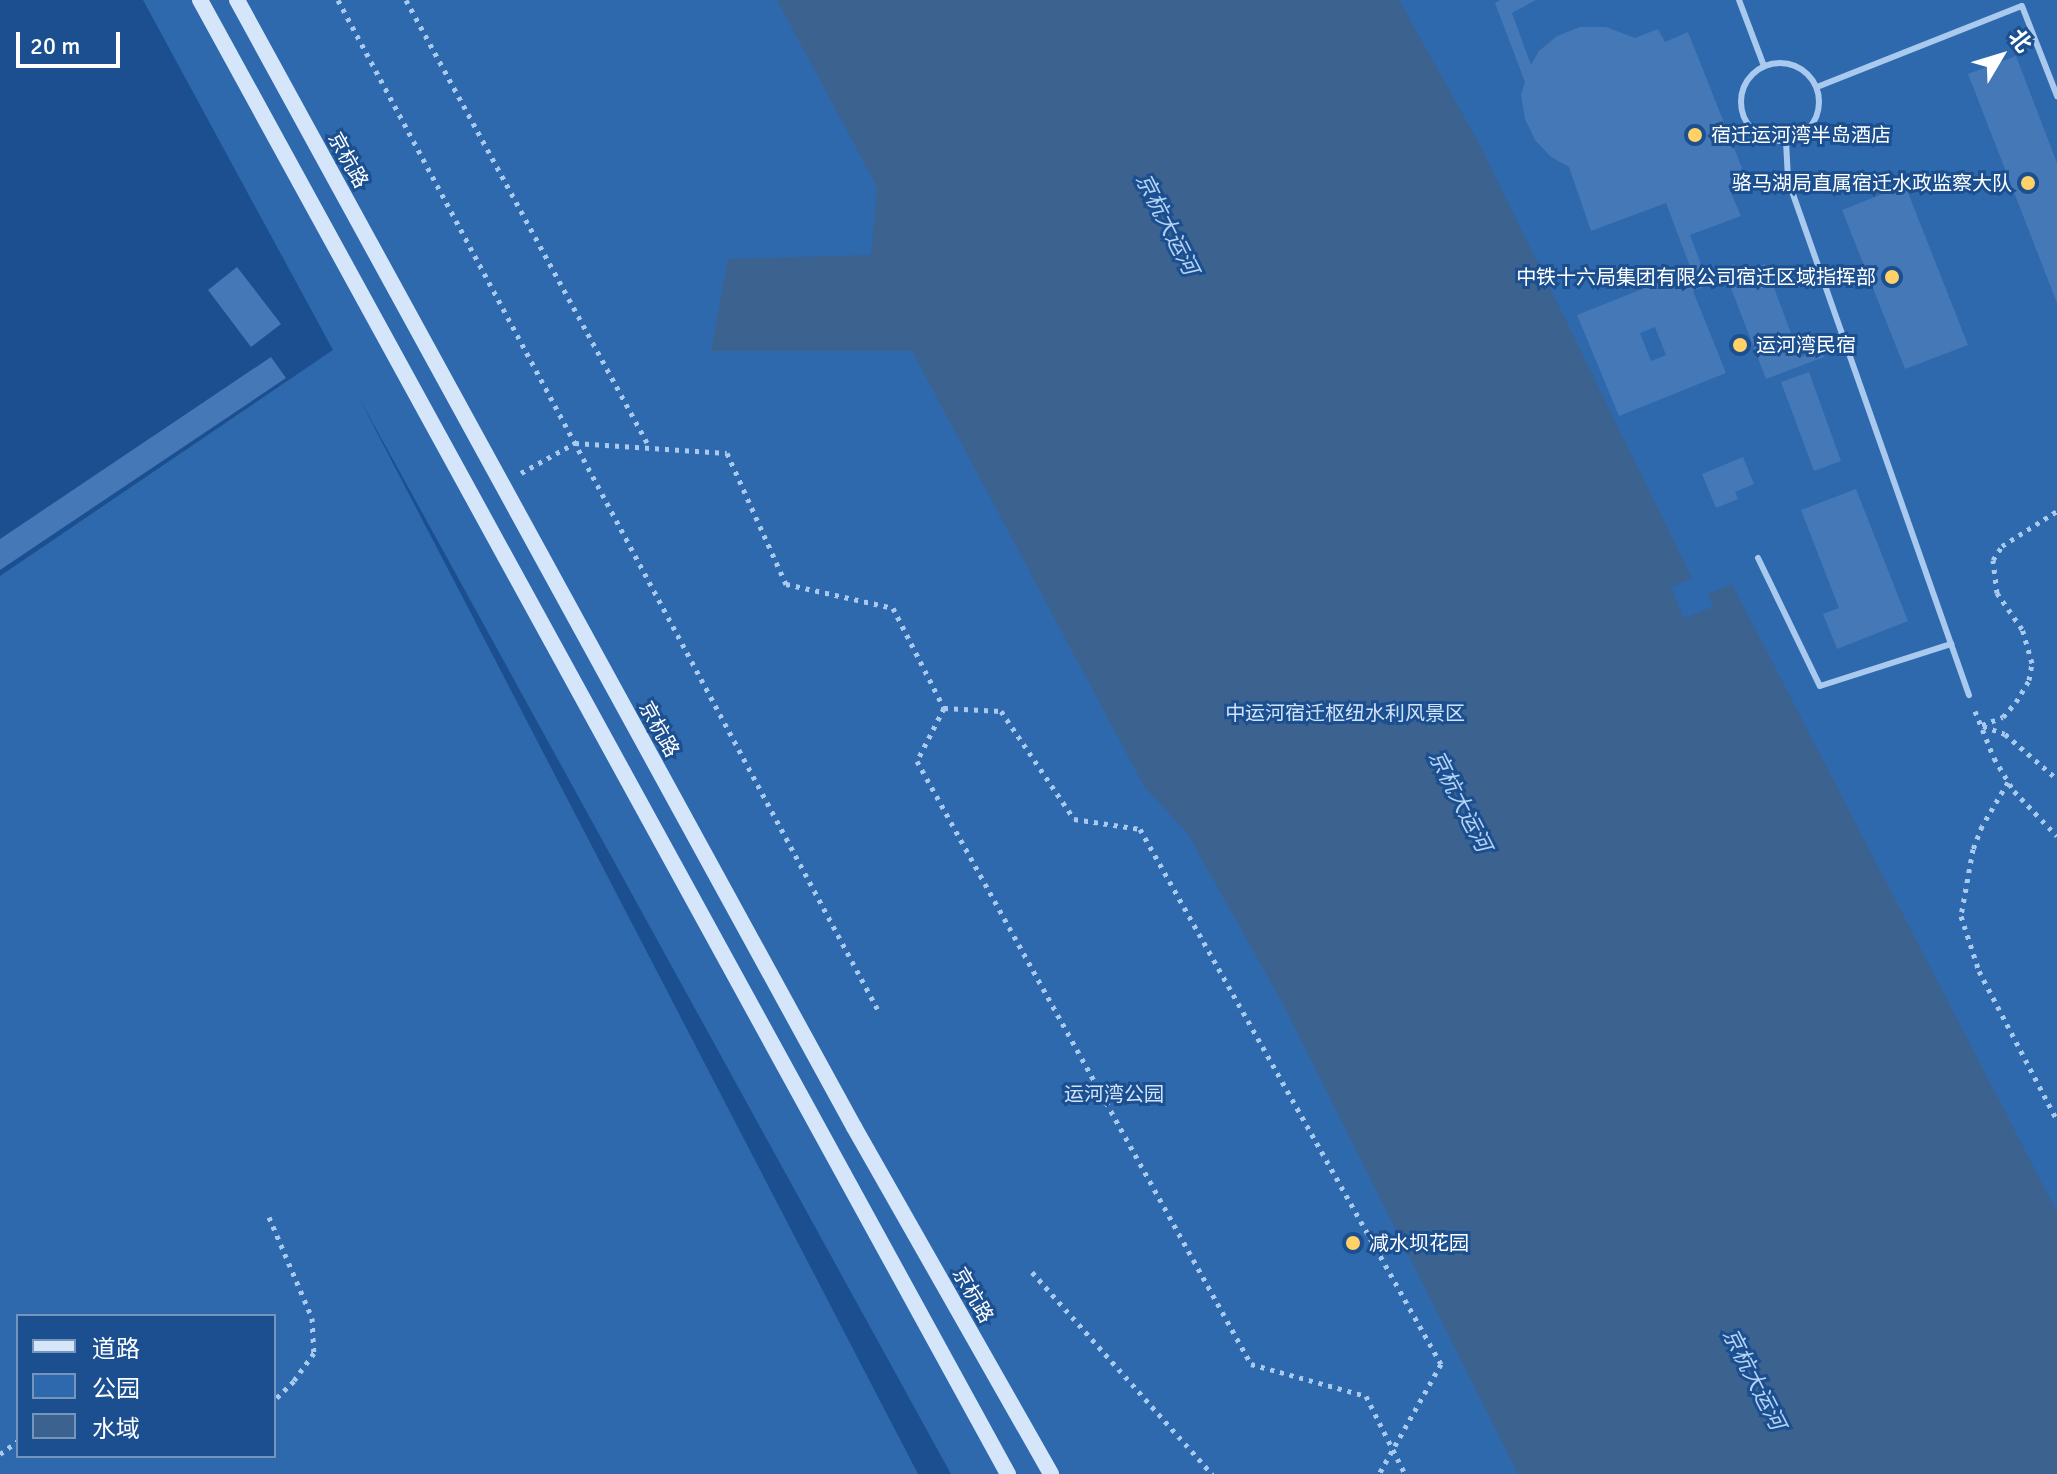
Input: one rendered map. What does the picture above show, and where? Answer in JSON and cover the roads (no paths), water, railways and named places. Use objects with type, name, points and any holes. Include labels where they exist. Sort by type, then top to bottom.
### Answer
[{"type":"street","points":[[200,0],[1008,1474]]},
{"type":"street","name":"京杭路","points":[[237,0],[846,1113],[1051,1474]]},
{"type":"lane","points":[[1739,0],[1764,66]]},
{"type":"lane","points":[[1817,87],[2022,6],[2057,96]]},
{"type":"lane","points":[[1789,63],[1800,68],[1817,87],[1819,111],[1814,122],[1797,138],[1786,141],[1761,137],[1744,119],[1741,107],[1746,82],[1764,66],[1789,63]]},
{"type":"lane","points":[[1786,141],[1788,180],[1969,695]]},
{"type":"lane","points":[[1758,558],[1820,686],[1951,644]]},
{"type":"water","name":"京杭大运河","points":[[777,0],[1399,0],[1480,145],[1692,578],[1671,587],[1684,618],[1713,607],[1708,594],[1732,584],[2057,1212],[2057,1474],[1518,1474],[1284,1006],[1186,831],[1145,788],[912,351],[711,351],[728,259],[871,255],[877,187]]},
{"type":"place","name":"宿迁运河湾半岛酒店","points":[[1695,135]]},
{"type":"place","name":"骆马湖局直属宿迁水政监察大队","points":[[2028,183]]},
{"type":"place","name":"中铁十六局集团有限公司宿迁区域指挥部","points":[[1892,277]]},
{"type":"place","name":"运河湾民宿","points":[[1740,345]]},
{"type":"place","name":"减水坝花园","points":[[1353,1243]]},
{"type":"park label","name":"中运河宿迁枢纽水利风景区","points":[[1345,713]]},
{"type":"park label","name":"运河湾公园","points":[[1114,1094]]}]
